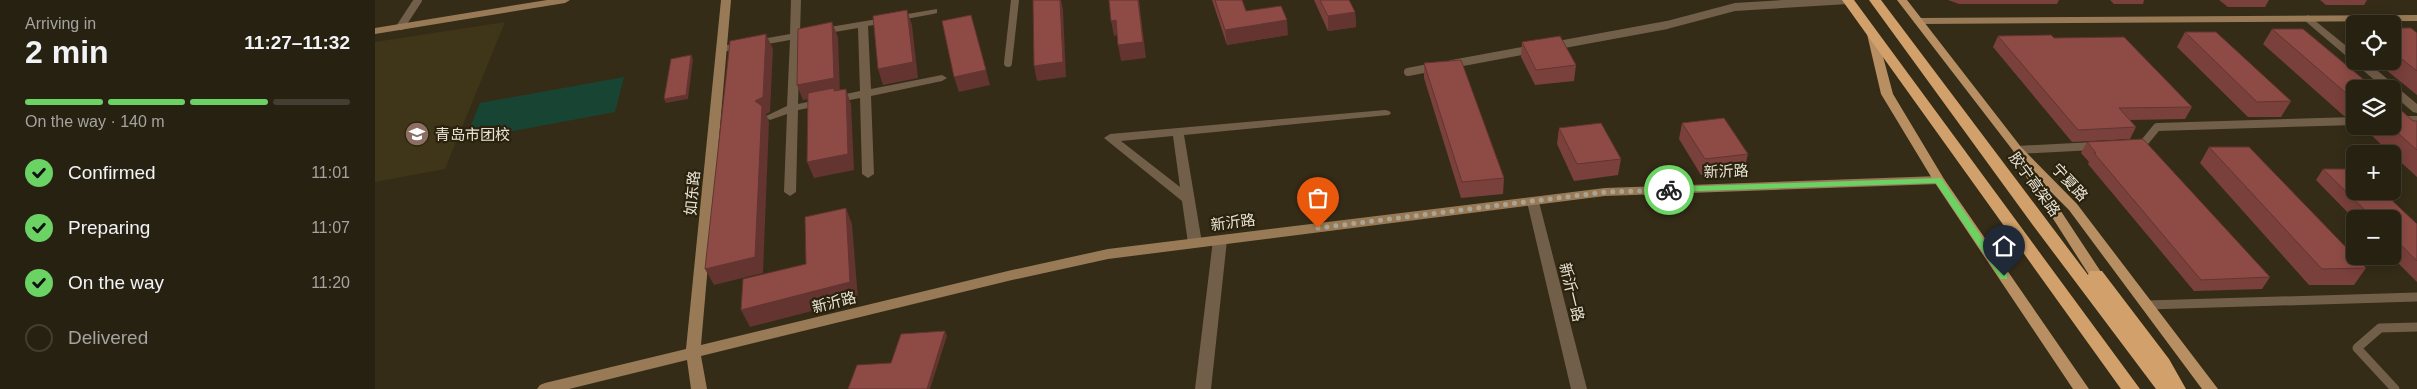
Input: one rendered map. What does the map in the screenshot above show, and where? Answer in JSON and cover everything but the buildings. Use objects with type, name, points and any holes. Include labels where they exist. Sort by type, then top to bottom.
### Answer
[{"type":"highway","points":[[1848,0],[2131,389]]},
{"type":"highway","name":"胶宁高架路","points":[[1875,0],[2040,224],[2166,389]]},
{"type":"highway","points":[[2096,276],[2163,364],[2177,389]]},
{"type":"main road","name":"宁夏路","points":[[1902,0],[2017,150],[2073,207],[2210,389]]},
{"type":"main road","points":[[1872,34],[1887,94],[1939,180],[2081,389]]},
{"type":"main road","points":[[2017,150],[2031,177],[2096,276]]},
{"type":"street","points":[[375,31],[565,0]]},
{"type":"street","name":"如东路","points":[[699,389],[693,354],[726,0]]},
{"type":"street","points":[[790,192],[796,0]]},
{"type":"street","points":[[722,49],[933,11]]},
{"type":"street","points":[[2308,18],[2346,50]]},
{"type":"street","points":[[1919,21],[2417,18]]},
{"type":"street","points":[[863,24],[868,174]]},
{"type":"street","points":[[2370,70],[2381,80]]},
{"type":"street","points":[[770,117],[793,108],[942,78]]},
{"type":"street","points":[[2401,97],[2417,110]]},
{"type":"street","points":[[1189,200],[1110,138],[1385,113]]},
{"type":"street","points":[[1178,132],[1195,243]]},
{"type":"street","name":"新沂路","points":[[545,389],[1021,273],[1107,254],[1605,192],[1939,180]]},
{"type":"street","name":"新沂一路","points":[[1533,202],[1579,389]]},
{"type":"street","points":[[1203,389],[1220,240]]},
{"type":"lane","points":[[401,26],[418,0]]},
{"type":"lane","points":[[1008,63],[1015,0]]},
{"type":"lane","points":[[1408,72],[1667,25],[1735,7],[1848,0]]},
{"type":"lane","points":[[2401,120],[2417,120]]},
{"type":"lane","points":[[2123,145],[2143,144],[2157,126],[2346,121]]},
{"type":"lane","points":[[2017,150],[2104,146]]},
{"type":"lane","points":[[2147,305],[2417,297]]},
{"type":"lane","points":[[2395,389],[2357,348],[2380,328],[2417,327]]},
{"type":"shaded area","name":"青岛市团校","points":[[505,22],[445,169],[375,182],[375,42]]},
{"type":"green space","points":[[624,77],[615,112],[465,140],[480,103]]},
{"type":"way so far","points":[[1318,228],[1605,192],[1669,190]]},
{"type":"place","name":"青岛市团校","points":[[417,134]]},
{"type":"route","points":[[1669,190],[1939,180],[2004,276]]}]
